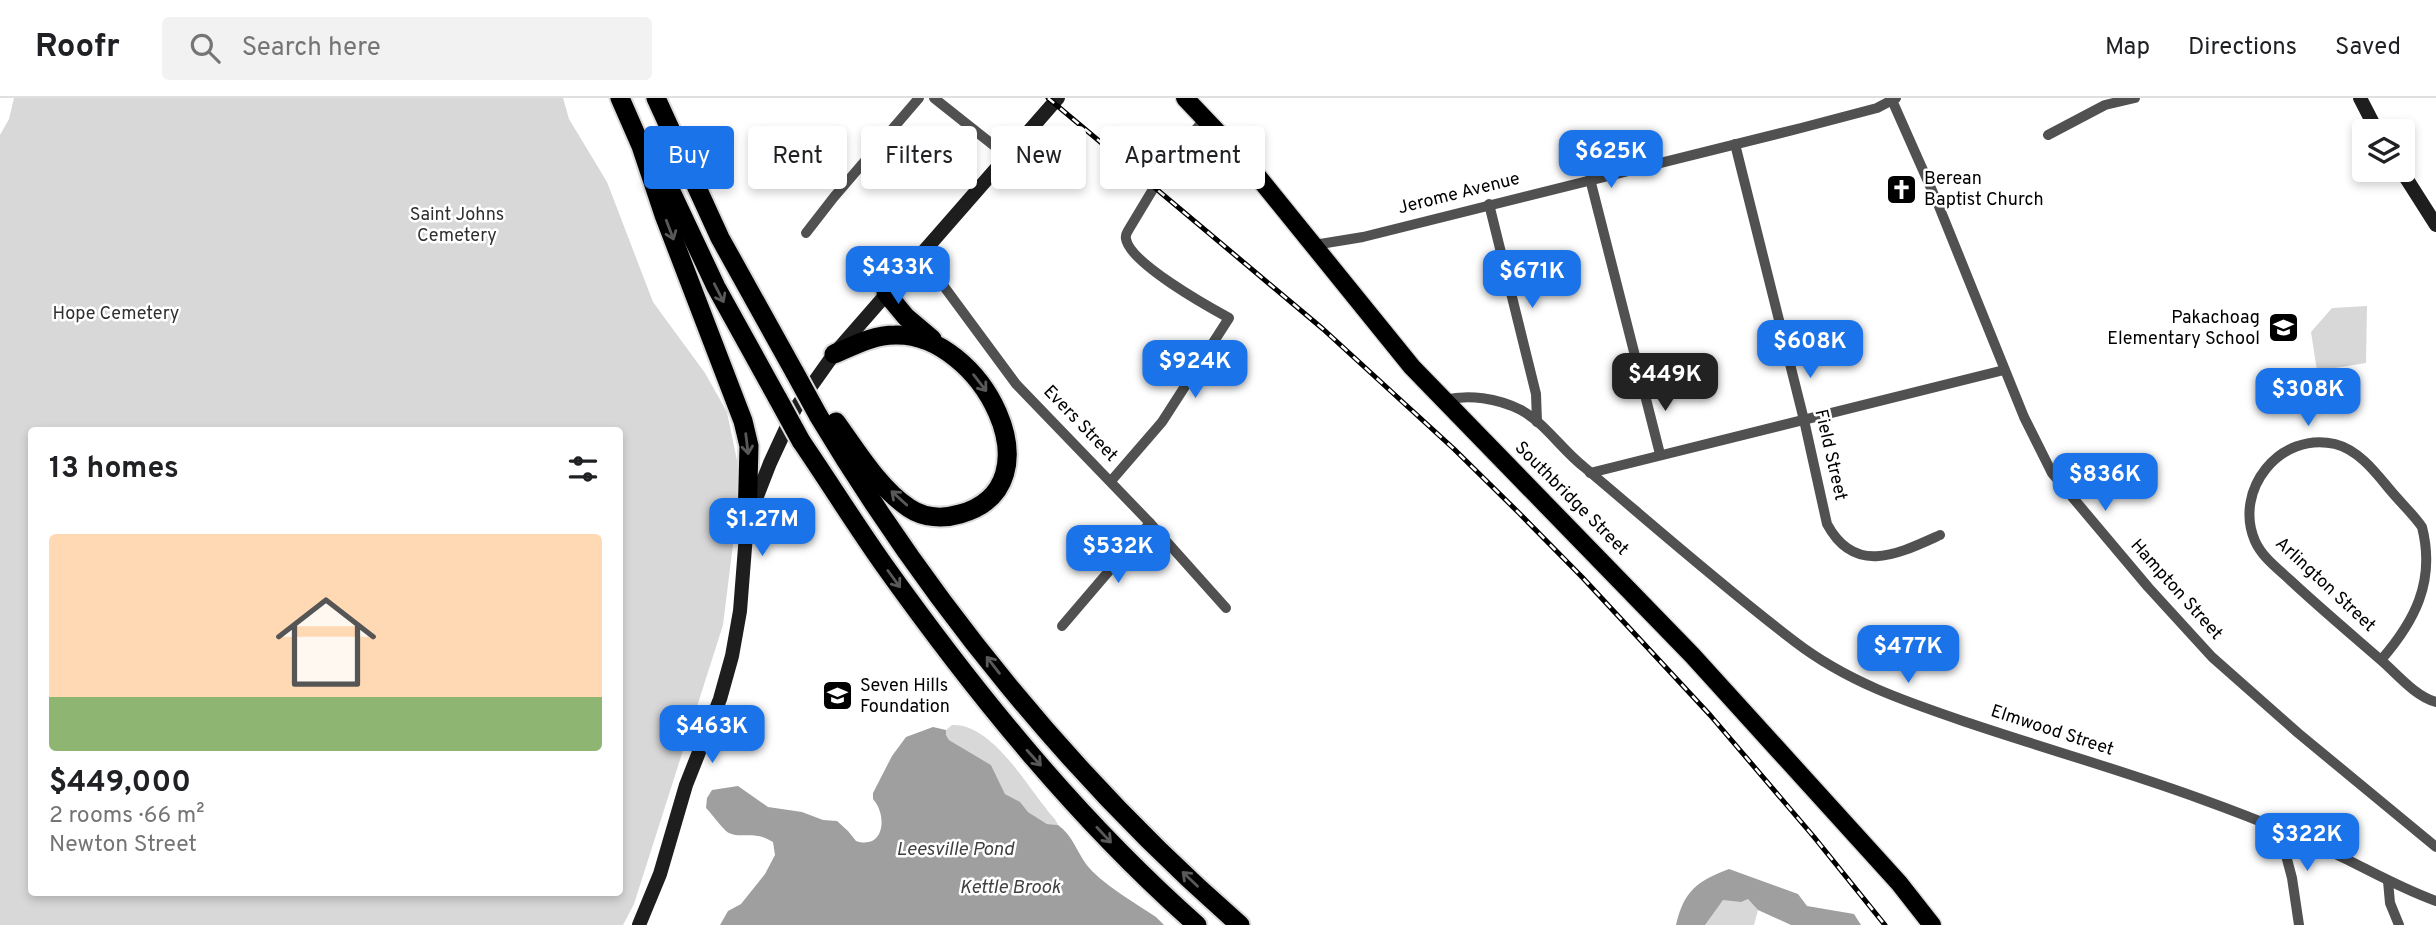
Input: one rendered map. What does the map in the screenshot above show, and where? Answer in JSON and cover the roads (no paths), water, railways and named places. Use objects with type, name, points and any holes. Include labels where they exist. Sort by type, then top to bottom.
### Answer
[{"type":"highway","points":[[620,98],[641,146],[664,215],[743,421],[749,446],[747,522]]},
{"type":"highway","points":[[628,98],[716,287],[802,441],[883,563],[980,694],[1103,834],[1197,925]]},
{"type":"highway","points":[[656,98],[720,238],[821,410],[852,470],[922,573],[1009,687],[1128,820],[1240,925]]},
{"type":"highway","points":[[821,410],[881,481],[910,508],[935,517],[971,511],[983,503],[999,485],[1004,473],[1006,444],[1000,416],[990,396],[975,375],[906,317],[886,293]]},
{"type":"highway","points":[[834,354],[867,340],[894,335],[921,338],[950,353]]},
{"type":"main road","points":[[1033,126],[1058,98]]},
{"type":"main road","name":"Southbridge Street","points":[[1185,98],[1246,162],[1412,367],[1692,655],[1899,883],[1932,925]]},
{"type":"main road","points":[[2360,98],[2371,119]]},
{"type":"main road","points":[[639,925],[660,874],[686,785],[727,677],[740,611],[747,522],[769,463],[807,390],[834,354],[991,174]]},
{"type":"main road","points":[[2409,182],[2436,225]]},
{"type":"street","points":[[806,233],[919,98]]},
{"type":"street","points":[[934,98],[991,143]]},
{"type":"street","points":[[2048,135],[2105,106],[2135,98]]},
{"type":"street","name":"Jerome Avenue","points":[[1314,245],[1363,237],[1735,144],[1877,108],[1893,99]]},
{"type":"street","name":"Hampton Street","points":[[1893,99],[2004,370],[2052,473],[2183,626],[2239,681],[2436,847]]},
{"type":"street","points":[[1111,481],[1162,422],[1229,318],[1169,282],[1132,251],[1126,241],[1129,229],[1176,151],[1206,118]]},
{"type":"street","name":"Field Street","points":[[1735,144],[1804,420],[1827,524],[1845,549],[1860,555],[1886,555],[1940,534]]},
{"type":"street","points":[[1590,179],[1660,454]]},
{"type":"street","points":[[1489,204],[1536,394],[1537,422]]},
{"type":"street","name":"Evers Street","points":[[920,254],[1003,368],[1111,481],[1226,608]]},
{"type":"street","points":[[1590,473],[2004,370]]},
{"type":"street","name":"Elmwood Street","points":[[1444,400],[1461,396],[1489,399],[1510,405],[1537,422],[1568,455],[1672,543],[1795,642],[1855,680],[1927,708],[2199,798],[2279,829],[2436,901]]},
{"type":"street","name":"Arlington Street","points":[[2381,660],[2426,607],[2433,587],[2435,560],[2432,547],[2423,528],[2361,458],[2335,444],[2308,443],[2294,447],[2275,459],[2257,480],[2250,501],[2250,521],[2255,542],[2275,566],[2381,660],[2420,694],[2436,702]]},
{"type":"street","points":[[1062,626],[1150,523]]},
{"type":"street","points":[[2279,829],[2292,878],[2299,925]]},
{"type":"street","points":[[2388,881],[2390,903],[2399,925]]},
{"type":"water","name":"Leesville Pond","points":[[933,727],[946,730],[949,740],[991,765],[1005,794],[1020,802],[1028,812],[1047,824],[1058,825],[1063,829],[1092,871],[1164,925],[720,925],[728,911],[741,904],[765,874],[775,855],[773,842],[766,838],[734,835],[724,829],[706,808],[707,798],[712,790],[738,786],[768,807],[837,821],[856,841],[873,841],[881,830],[882,822],[873,793],[892,756],[906,737]]},
{"type":"water","points":[[1729,869],[1798,894],[1807,906],[1854,914],[1861,925],[1791,925],[1758,910],[1748,899],[1741,902],[1723,900],[1705,925],[1676,925],[1683,904],[1694,889],[1708,878]]},
{"type":"railway","points":[[1048,98],[1323,329],[1454,449],[1519,513],[1710,715],[1885,925]]},
{"type":"place","name":"Berean Baptist Church","points":[[1901,189]]},
{"type":"place","name":"Pakachoag Elementary School","points":[[2283,328]]},
{"type":"place","name":"Seven Hills Foundation","points":[[837,696]]},
{"type":"park label","name":"Saint Johns Cemetery","points":[[457,225]]},
{"type":"park label","name":"Hope Cemetery","points":[[116,314]]},
{"type":"water label","name":"Kettle Brook","points":[[1010,888]]}]
